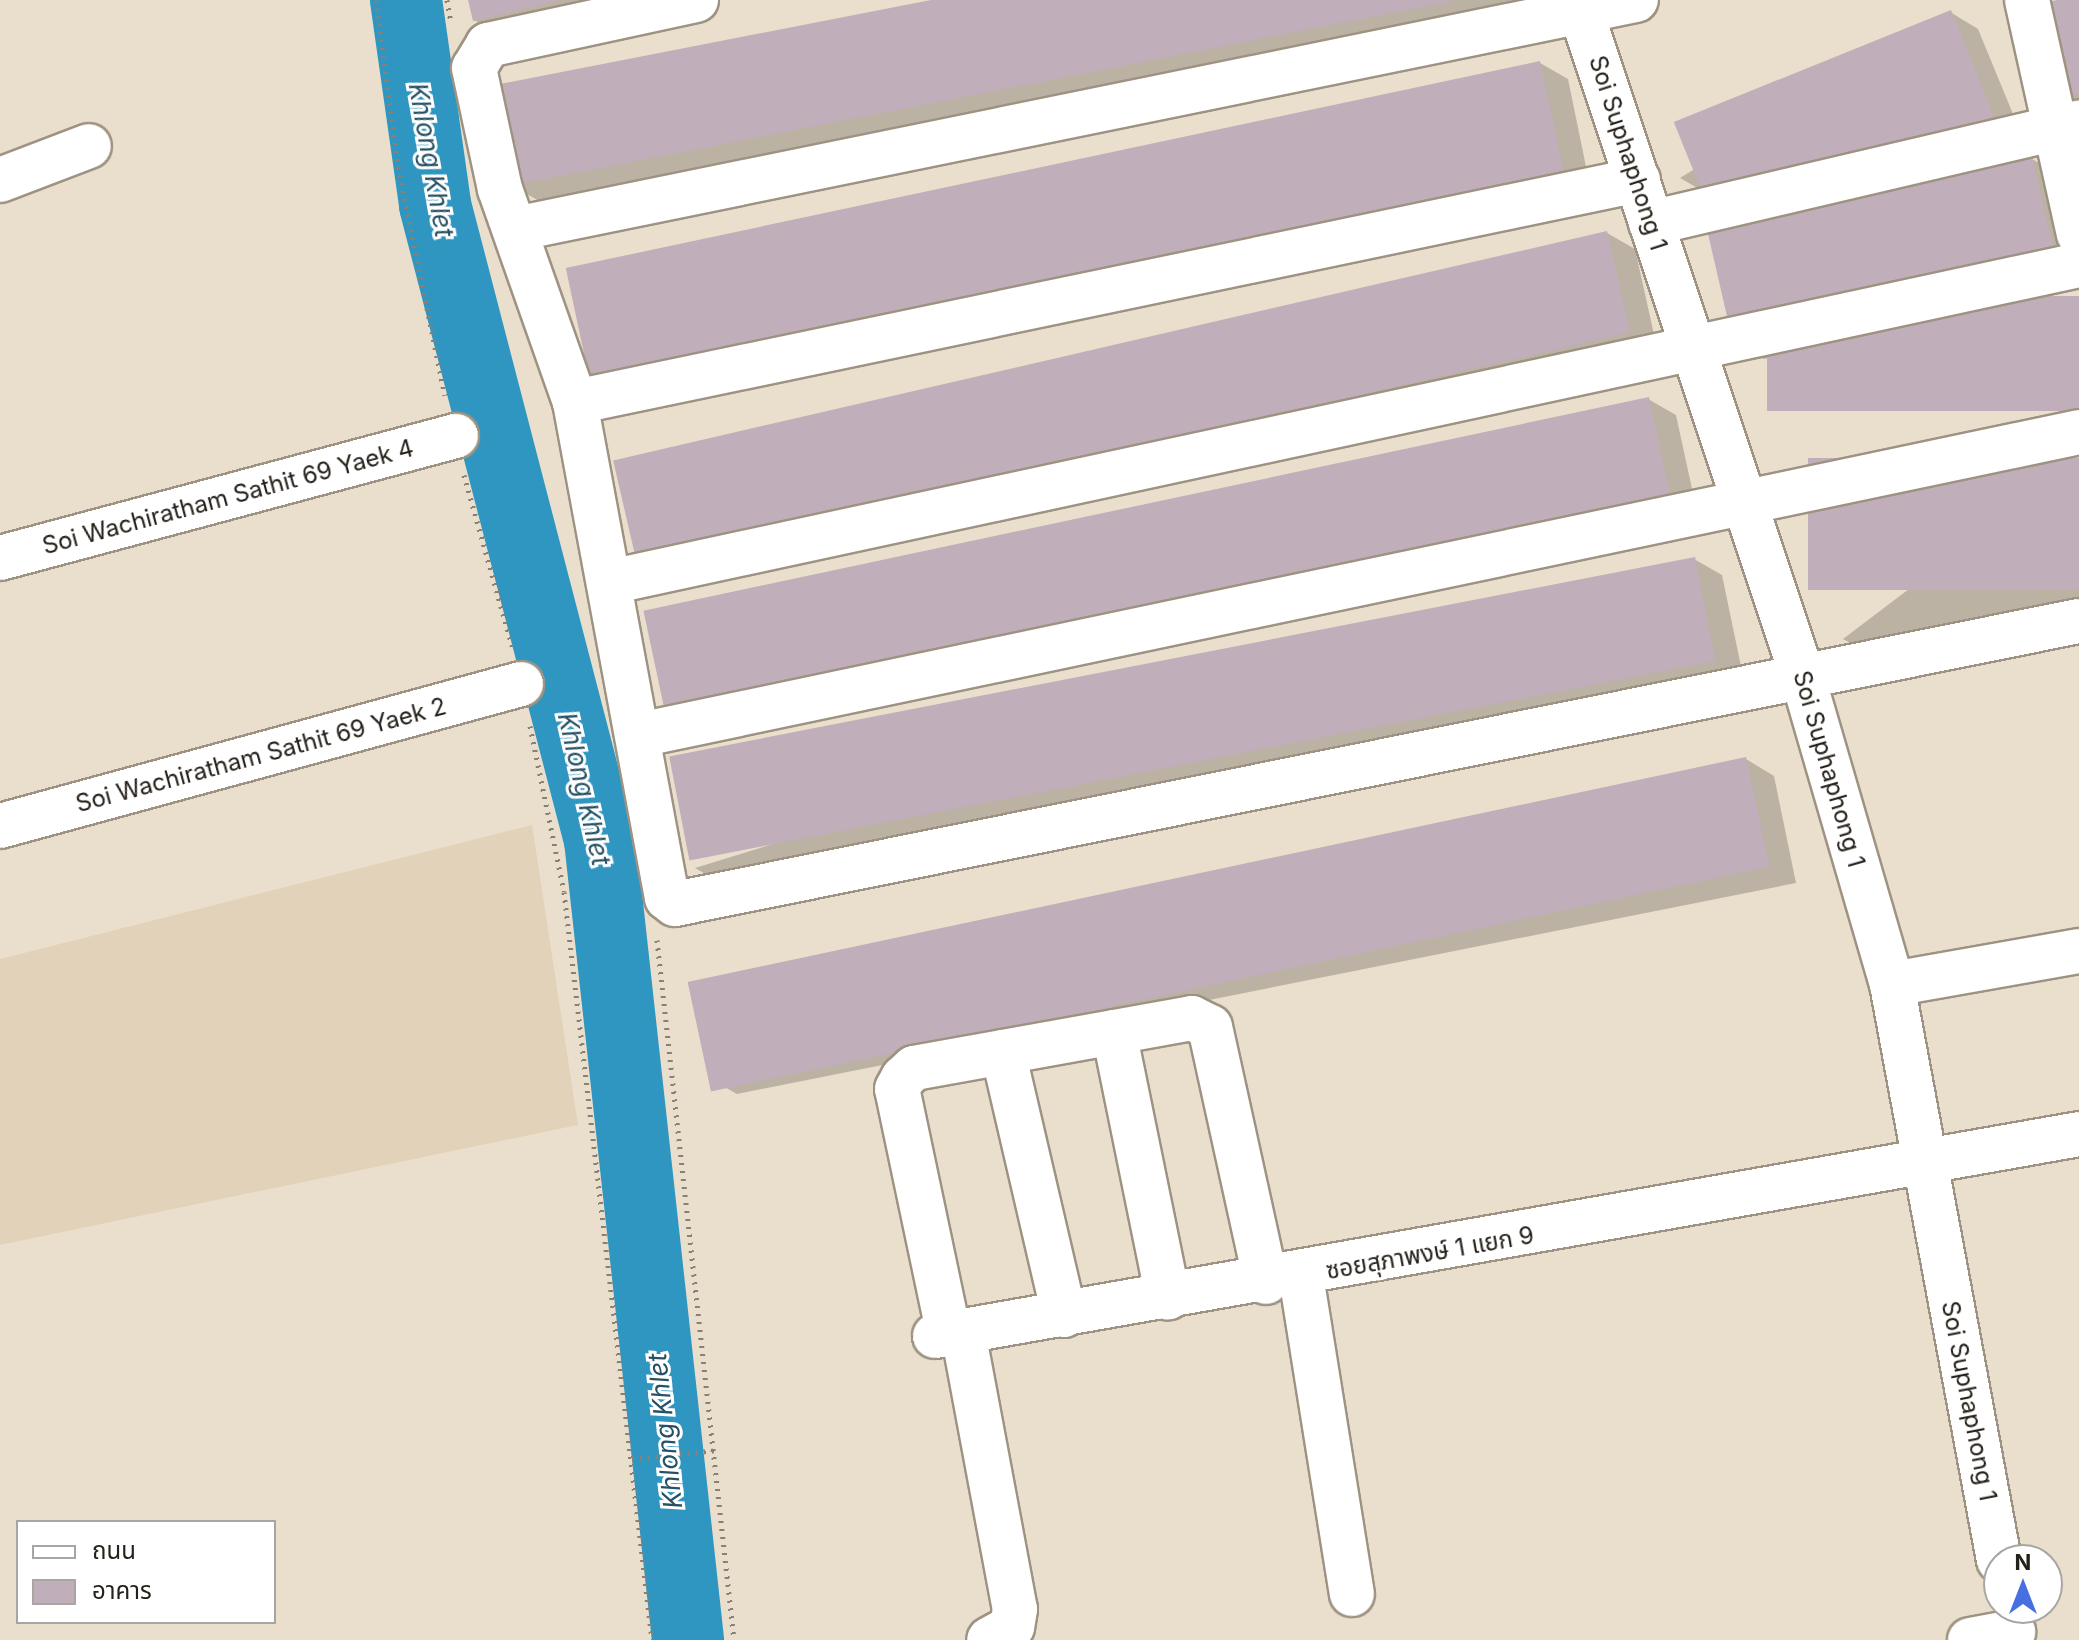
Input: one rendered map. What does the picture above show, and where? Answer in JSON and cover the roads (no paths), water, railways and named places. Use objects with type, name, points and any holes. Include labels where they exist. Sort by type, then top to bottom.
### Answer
[{"type":"street","points":[[696,0],[488,45],[478,55],[500,189],[575,402],[667,898],[686,905],[2079,621]]},
{"type":"street","points":[[515,229],[1579,6],[1636,0]]},
{"type":"street","points":[[2027,0],[2068,126],[2079,234]]},
{"type":"street","name":"Soi Suphaphong 1","points":[[1579,6],[1803,678],[1892,984],[1996,1544]]},
{"type":"street","points":[[1651,223],[2068,126]]},
{"type":"street","points":[[0,180],[89,146]]},
{"type":"street","points":[[575,402],[1638,180]]},
{"type":"street","points":[[610,582],[2079,265]]},
{"type":"street","points":[[639,735],[2079,432]]},
{"type":"street","name":"Soi Wachiratham Sathit 69 Yaek 4","points":[[0,558],[456,436]]},
{"type":"street","name":"Soi Wachiratham Sathit 69 Yaek 2","points":[[0,826],[521,684]]},
{"type":"street","points":[[1892,984],[2079,951]]},
{"type":"street","points":[[989,1640],[1012,1627],[1015,1609],[949,1334],[897,1089],[914,1068],[1192,1018],[1210,1027],[1283,1279],[1352,1594]]},
{"type":"street","points":[[1114,1032],[1168,1298]]},
{"type":"street","points":[[1003,1052],[1064,1315]]},
{"type":"street","name":"ซอยสุภาพงษ์ 1 แยก 9","points":[[949,1334],[1283,1279],[1924,1165],[2079,1134]]},
{"type":"street","points":[[1970,1640],[2012,1627]]},
{"type":"waterway","name":"Khlong Khlet","points":[[406,0],[435,205],[600,840],[688,1640]]}]
